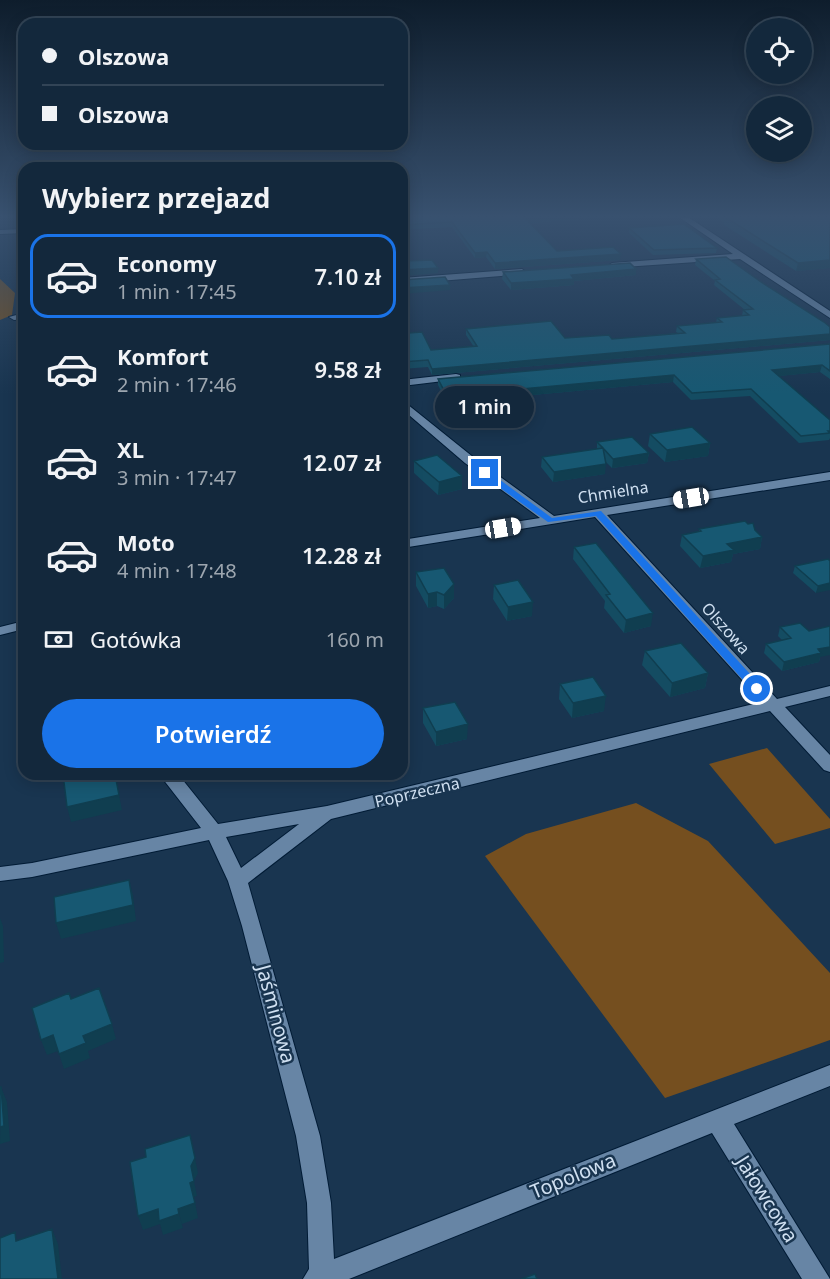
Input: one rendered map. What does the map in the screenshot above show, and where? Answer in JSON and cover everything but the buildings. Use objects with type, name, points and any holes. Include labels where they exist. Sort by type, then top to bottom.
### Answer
[{"type":"street","points":[[408,281],[492,275]]},
{"type":"street","points":[[771,275],[830,315]]},
{"type":"street","points":[[408,382],[464,377]]},
{"type":"street","points":[[408,408],[468,460],[551,520]]},
{"type":"street","name":"Chmielna","points":[[408,543],[830,476]]},
{"type":"street","name":"Olszowa","points":[[598,513],[830,766]]},
{"type":"street","points":[[0,631],[18,626]]},
{"type":"street","name":"Poprzeczna","points":[[0,874],[32,870],[214,832],[327,813],[830,691]]},
{"type":"street","name":"Jaśminowa","points":[[173,780],[214,832],[238,880],[252,926],[308,1136],[319,1203],[320,1278]]},
{"type":"street","points":[[238,880],[327,813]]},
{"type":"street","name":"Topolowa","points":[[320,1278],[830,1075]]},
{"type":"street","name":"Jałowcowa","points":[[717,1119],[817,1279]]},
{"type":"shaded area","points":[[0,279],[15,293],[12,315],[0,320]]},
{"type":"shaded area","points":[[767,748],[830,819],[830,828],[775,844],[709,764]]},
{"type":"shaded area","points":[[636,803],[708,841],[830,973],[830,1040],[665,1098],[485,856],[526,834]]},
{"type":"route","points":[[485,473],[551,520],[598,513],[757,689]]}]
